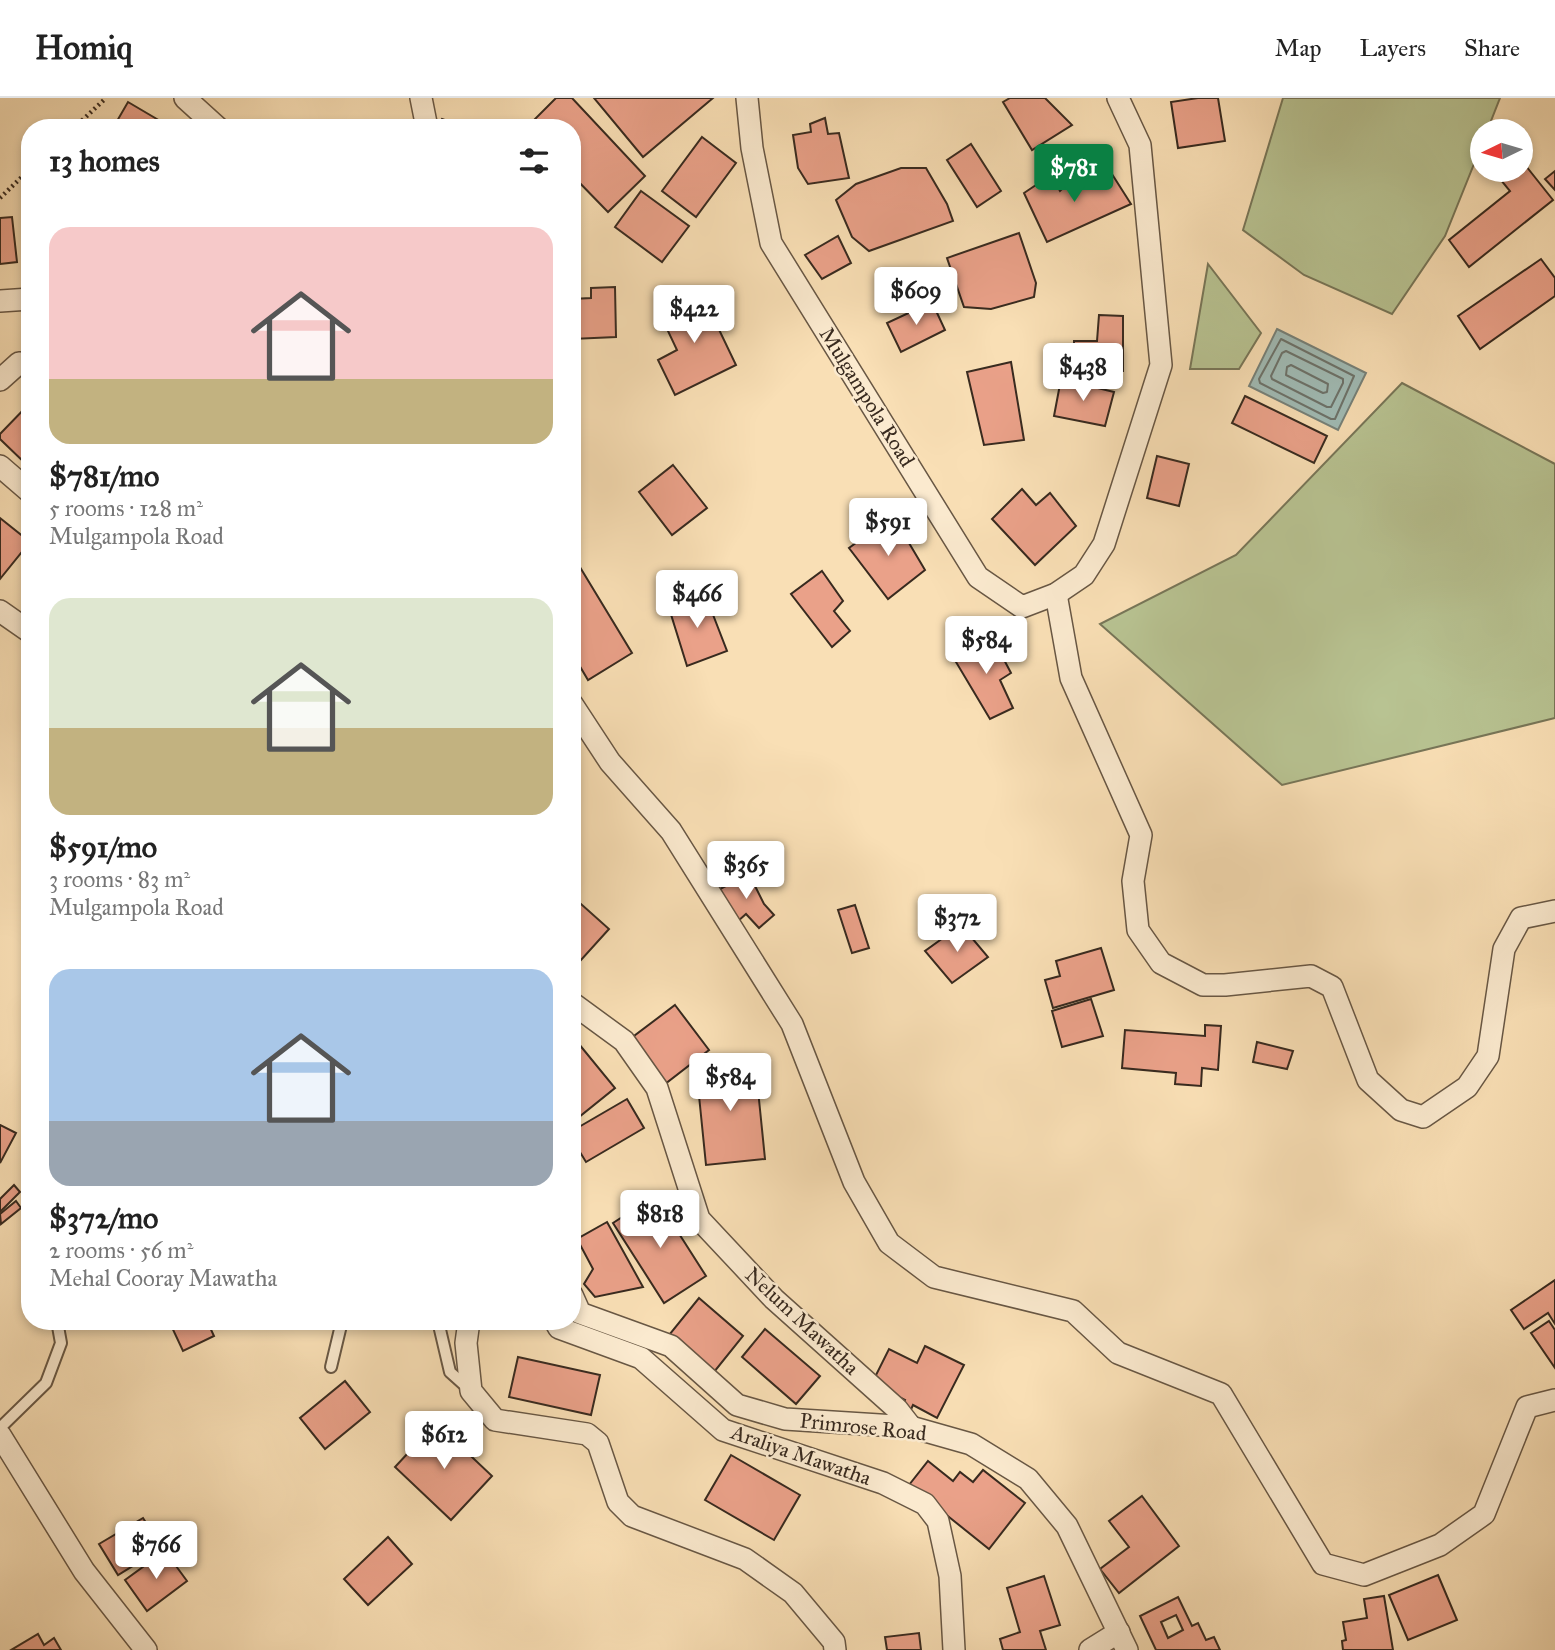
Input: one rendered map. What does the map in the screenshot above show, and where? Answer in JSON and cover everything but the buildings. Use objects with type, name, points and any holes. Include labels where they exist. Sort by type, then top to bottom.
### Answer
[{"type":"street","points":[[185,98],[208,119]]},
{"type":"street","points":[[421,98],[425,119]]},
{"type":"street","name":"Mulgampola Road","points":[[747,98],[752,148],[771,243],[978,577],[1022,607],[1056,594],[1084,575],[1104,544],[1160,365],[1140,145],[1118,98]]},
{"type":"street","points":[[0,301],[21,300]]},
{"type":"street","points":[[0,380],[21,363]]},
{"type":"street","points":[[0,466],[21,484]]},
{"type":"street","points":[[1056,594],[1071,678],[1141,835],[1133,881],[1138,930],[1161,963],[1203,985],[1311,976],[1332,987],[1368,1080],[1401,1110],[1423,1117],[1467,1087],[1488,1056],[1504,949],[1521,918],[1555,911]]},
{"type":"street","points":[[0,611],[21,626]]},
{"type":"street","points":[[581,718],[610,762],[671,831],[792,1024],[854,1182],[889,1243],[934,1277],[1073,1311],[1118,1353],[1221,1394],[1322,1564],[1364,1575],[1440,1545],[1484,1514],[1527,1407],[1555,1400]]},
{"type":"street","name":"Nelum Mawatha","points":[[581,1010],[624,1041],[657,1088],[699,1219],[774,1300],[897,1409],[911,1427]]},
{"type":"street","name":"Primrose Road","points":[[581,1313],[671,1346],[737,1405],[785,1419],[911,1427],[971,1444],[1028,1479],[1068,1525],[1123,1641]]},
{"type":"street","points":[[468,1330],[466,1343],[471,1391],[495,1420],[587,1434],[598,1443],[618,1502],[632,1516],[745,1559],[793,1593],[834,1642],[835,1650]]},
{"type":"street","name":"Araliya Mawatha","points":[[564,1330],[641,1358],[723,1430],[883,1483],[925,1504],[938,1521],[950,1576],[954,1650]]},
{"type":"street","points":[[0,1435],[84,1571],[146,1650]]},
{"type":"street","points":[[1090,1650],[1123,1641]]},
{"type":"lane","points":[[0,1428],[46,1383],[61,1343],[59,1330]]},
{"type":"lane","points":[[331,1367],[340,1330]]},
{"type":"lane","points":[[440,1330],[450,1372],[471,1391]]},
{"type":"path","points":[[84,119],[106,98]]},
{"type":"path","points":[[0,198],[21,178]]},
{"type":"green space","points":[[1283,98],[1500,98],[1492,119],[1470,119],[1470,174],[1445,236],[1392,314],[1304,275],[1243,230]]},
{"type":"green space","points":[[1208,264],[1261,333],[1239,369],[1190,369]]},
{"type":"green space","points":[[1402,383],[1555,464],[1555,718],[1282,785],[1100,624],[1236,555]]},
{"type":"water","points":[[1277,329],[1366,373],[1338,430],[1249,386]]}]
